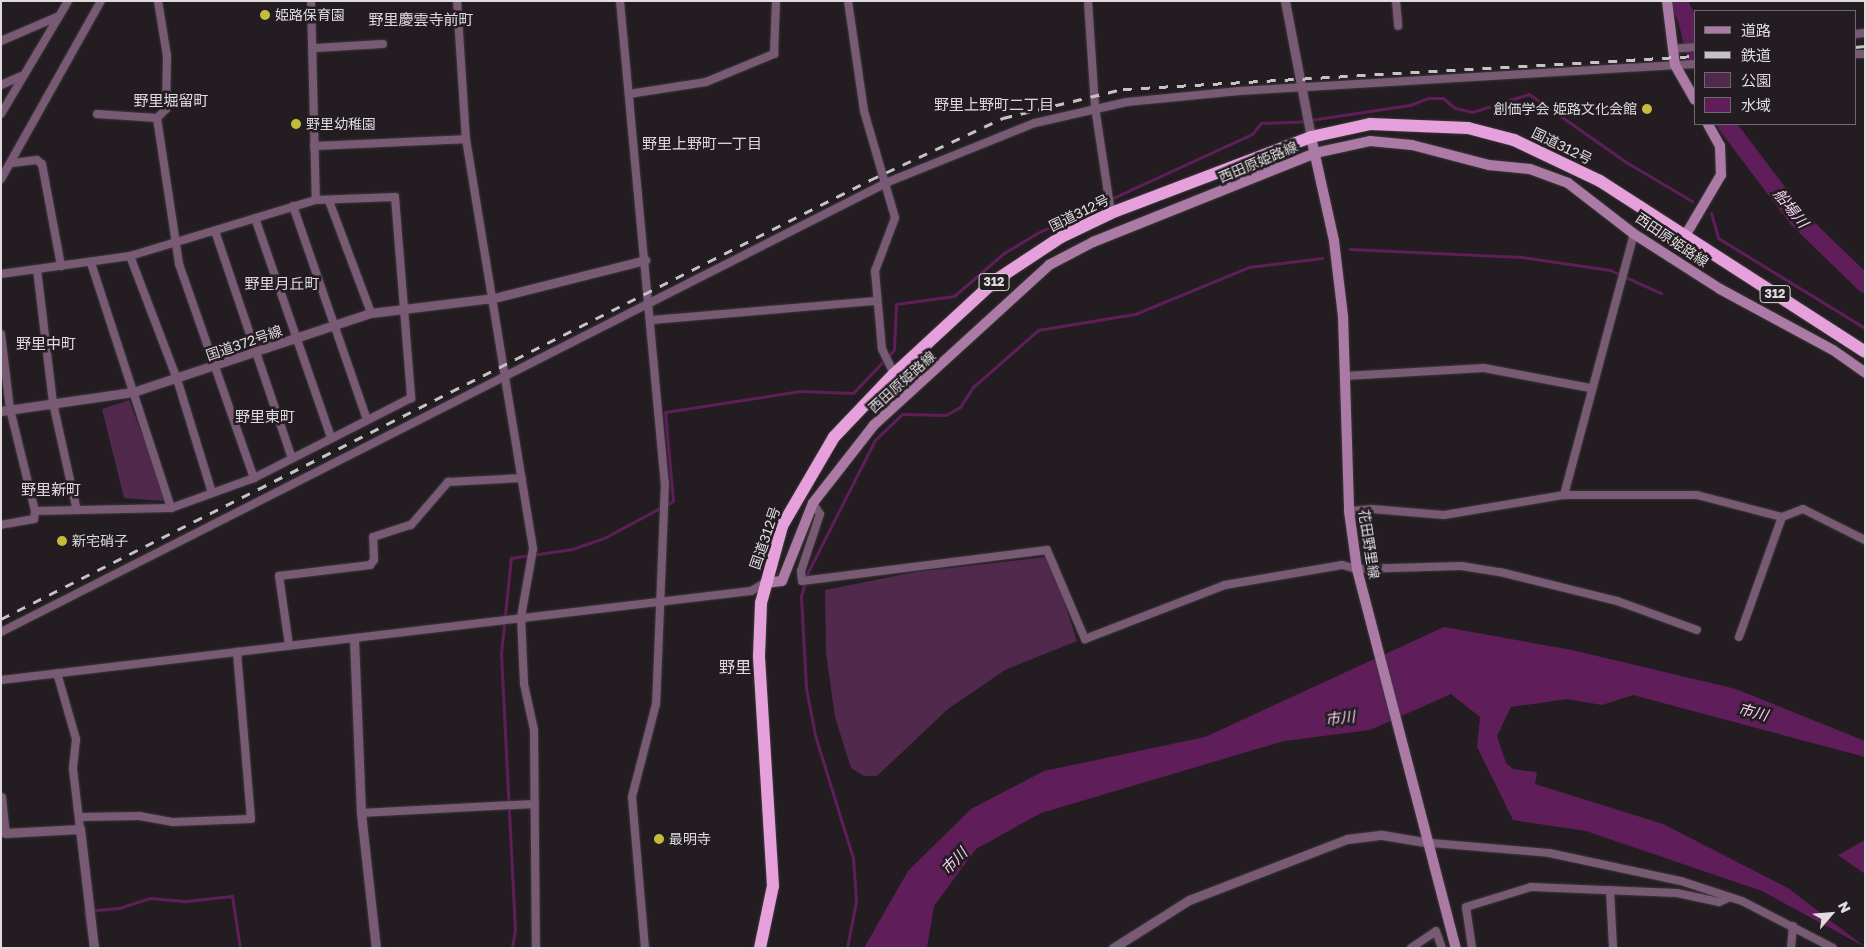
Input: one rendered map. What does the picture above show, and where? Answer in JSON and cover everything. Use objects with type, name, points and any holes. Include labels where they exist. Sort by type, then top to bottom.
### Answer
[{"type":"highway","name":"国道312号","points":[[760,948],[773,886],[760,656],[766,583],[782,526],[817,460],[894,374],[1023,260],[1111,213],[1311,137],[1370,124],[1422,123],[1468,128],[1514,140],[1600,181],[1865,352]]},
{"type":"main road","points":[[1667,1],[1675,65],[1694,98]]},
{"type":"main road","points":[[1685,236],[1721,175],[1720,146],[1709,125]]},
{"type":"main road","name":"花田野里線","points":[[1311,137],[1334,241],[1345,376],[1349,511],[1359,574],[1431,843],[1456,948]]},
{"type":"main road","name":"西田原姫路線","points":[[766,583],[782,580],[813,503],[874,425],[1050,265],[1093,242],[1314,153],[1389,140],[1489,165],[1530,170],[1585,193],[1634,234],[1865,372]]},
{"type":"street","points":[[1,114],[21,76],[68,1]]},
{"type":"street","points":[[1,179],[12,163],[101,1]]},
{"type":"street","points":[[97,114],[157,118],[166,109],[167,56],[158,1]]},
{"type":"street","points":[[311,1],[315,48],[314,146],[316,200]]},
{"type":"street","points":[[457,1],[466,139],[494,298],[533,549],[520,618],[524,684],[534,730],[536,948]]},
{"type":"street","points":[[620,1],[645,260],[653,320],[665,483],[663,600],[654,718],[632,798],[645,948]]},
{"type":"street","points":[[629,94],[706,82],[707,77],[774,54],[776,1]]},
{"type":"street","points":[[848,1],[864,111],[888,182],[895,218],[875,272],[874,301],[882,348],[894,374]]},
{"type":"street","points":[[1088,1],[1095,107],[1111,213]]},
{"type":"street","points":[[1285,1],[1311,137]]},
{"type":"street","points":[[1396,1],[1398,26]]},
{"type":"street","points":[[1,41],[59,16]]},
{"type":"street","points":[[315,48],[383,44]]},
{"type":"street","points":[[1672,49],[1694,47]]},
{"type":"street","points":[[1,632],[888,182],[1034,123],[1095,107],[1302,88],[1694,64]]},
{"type":"street","points":[[1,85],[21,76]]},
{"type":"street","points":[[157,118],[179,264],[218,366],[254,478]]},
{"type":"street","points":[[314,146],[466,139]]},
{"type":"street","points":[[12,163],[37,160],[42,164],[61,266]]},
{"type":"street","points":[[1,274],[92,263],[130,256],[316,200],[395,196],[407,306],[411,398],[254,478],[171,508],[76,507],[35,511]]},
{"type":"street","points":[[329,200],[371,313]]},
{"type":"street","points":[[293,206],[367,420]]},
{"type":"street","points":[[255,218],[331,438]]},
{"type":"street","points":[[215,231],[292,458]]},
{"type":"street","points":[[1564,495],[1590,388],[1634,234]]},
{"type":"street","points":[[130,256],[177,379],[212,493]]},
{"type":"street","name":"国道372号線","points":[[6,410],[133,392],[218,366],[371,313],[407,306],[494,298],[645,260]]},
{"type":"street","points":[[92,263],[171,508]]},
{"type":"street","points":[[38,270],[53,403],[76,507]]},
{"type":"street","points":[[653,320],[874,301]]},
{"type":"street","points":[[1,334],[6,410],[35,511],[34,519],[1,525]]},
{"type":"street","points":[[1345,376],[1484,368],[1590,388]]},
{"type":"street","points":[[290,645],[279,576],[370,565],[374,560],[373,537],[411,524],[448,482],[522,478]]},
{"type":"street","points":[[1349,511],[1372,509],[1444,515],[1564,495],[1697,495],[1782,518],[1803,509],[1865,540]]},
{"type":"street","points":[[813,503],[820,514],[801,571],[802,581],[818,582],[1047,550],[1085,638],[1225,585],[1342,564],[1359,574],[1461,566],[1500,572],[1617,601],[1697,630]]},
{"type":"street","points":[[1739,637],[1782,518]]},
{"type":"street","points":[[1,680],[751,591],[766,583]]},
{"type":"street","points":[[354,639],[361,814],[376,948]]},
{"type":"street","points":[[81,817],[138,816],[173,822],[251,819],[237,652]]},
{"type":"street","points":[[57,673],[76,739],[73,770],[81,817],[80,829],[94,948]]},
{"type":"street","points":[[1,797],[5,833],[80,829]]},
{"type":"street","points":[[361,814],[535,804]]},
{"type":"street","points":[[1113,948],[1189,900],[1348,839],[1382,835],[1431,843],[1548,853],[1681,881],[1730,897],[1793,926],[1833,948]]},
{"type":"street","points":[[1472,948],[1466,907],[1531,887],[1677,893],[1719,902],[1730,897]]},
{"type":"street","points":[[1610,890],[1613,948]]},
{"type":"street","points":[[1792,948],[1793,926]]},
{"type":"street","points":[[1411,948],[1436,931],[1442,948]]},
{"type":"green space","points":[[129,400],[166,497],[163,501],[124,498],[102,409]]},
{"type":"green space","points":[[1046,557],[1050,559],[1077,641],[1005,670],[948,709],[877,776],[864,776],[851,768],[835,717],[826,653],[825,590],[915,572]]},
{"type":"water","name":"市川","points":[[1444,627],[1572,650],[1736,689],[1865,741],[1865,757],[1633,695],[1602,705],[1567,699],[1511,707],[1497,736],[1506,763],[1513,769],[1537,772],[1535,784],[1663,824],[1788,888],[1865,947],[1762,891],[1586,831],[1513,820],[1477,747],[1480,717],[1451,694],[1370,730],[1284,741],[1041,813],[976,849],[934,906],[927,948],[864,948],[908,871],[971,809],[1044,771],[1205,737]]},
{"type":"water","points":[[1865,840],[1865,874],[1838,855]]},
{"type":"waterway","name":"船場川","points":[[1678,1],[1687,19],[1694,50]]},
{"type":"waterway","points":[[512,948],[515,930],[501,654],[511,558],[572,549],[604,538],[673,501],[665,412],[800,391],[853,393],[894,350],[896,304],[954,296],[1004,253],[1037,233],[1252,134],[1261,123],[1297,122],[1410,105],[1428,98],[1443,98],[1455,108],[1472,112],[1529,94],[1626,162],[1692,201]]},
{"type":"waterway","name":"船場川","points":[[1727,125],[1797,218],[1865,284]]},
{"type":"waterway","points":[[1711,213],[1718,238],[1865,328]]},
{"type":"waterway","points":[[1350,249],[1522,257],[1610,270],[1661,293]]},
{"type":"waterway","points":[[847,948],[856,901],[853,858],[815,735],[806,688],[801,596],[808,572],[875,440],[902,414],[946,415],[960,407],[973,387],[1038,330],[1135,314],[1249,267],[1322,258]]},
{"type":"waterway","points":[[88,933],[85,911],[119,908],[149,898],[187,901],[232,896],[240,948]]},
{"type":"railway","points":[[1856,47],[1865,46]]},
{"type":"railway","points":[[1,619],[870,180],[1003,118],[1123,89],[1694,56]]},
{"type":"place","name":"姫路保育園","points":[[265,15]]},
{"type":"place","name":"創価学会 姫路文化会館","points":[[1647,109]]},
{"type":"place","name":"野里幼稚園","points":[[296,124]]},
{"type":"place","name":"新宅硝子","points":[[62,541]]},
{"type":"place","name":"最明寺","points":[[659,839]]},
{"type":"district","name":"野里慶雲寺前町","points":[[421,20]]},
{"type":"district","name":"野里堀留町","points":[[171,101]]},
{"type":"district","name":"野里上野町二丁目","points":[[994,105]]},
{"type":"district","name":"野里上野町一丁目","points":[[702,144]]},
{"type":"district","name":"野里月丘町","points":[[282,284]]},
{"type":"district","name":"野里中町","points":[[46,344]]},
{"type":"district","name":"野里東町","points":[[265,417]]},
{"type":"district","name":"野里新町","points":[[51,490]]},
{"type":"district","name":"野里","points":[[735,667]]}]
